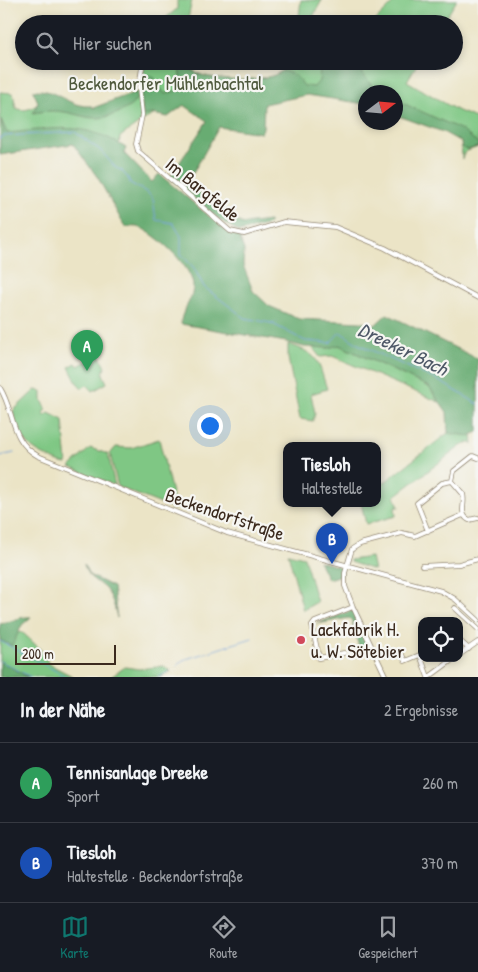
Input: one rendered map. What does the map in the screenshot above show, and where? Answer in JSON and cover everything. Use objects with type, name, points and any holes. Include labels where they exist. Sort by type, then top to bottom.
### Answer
[{"type":"street","name":"Im Bargfelde","points":[[142,70],[139,87],[142,115],[136,144],[138,151],[230,230],[244,234],[284,222],[335,227],[385,248],[478,298]]},
{"type":"street","name":"Beckendorfstraße","points":[[0,388],[16,436],[26,449],[38,456],[227,533],[442,591],[455,599],[478,620]]},
{"type":"street","points":[[452,481],[456,469],[473,456],[478,458]]},
{"type":"street","points":[[428,530],[417,503],[442,483],[452,481]]},
{"type":"street","points":[[452,481],[464,496],[464,517]]},
{"type":"street","points":[[386,677],[353,607],[345,582],[347,565],[352,549],[360,544],[402,533],[415,536],[464,517],[469,520],[478,518]]},
{"type":"street","points":[[422,566],[453,565],[478,559]]},
{"type":"street","points":[[344,653],[319,658],[312,626],[315,622],[353,607]]},
{"type":"street","points":[[455,608],[478,629]]},
{"type":"street","points":[[463,653],[478,642]]},
{"type":"street","points":[[463,643],[469,648]]},
{"type":"street","points":[[400,651],[405,661],[418,656]]},
{"type":"street","points":[[424,662],[429,677],[450,662]]},
{"type":"green space","name":"Beckendorfer Mühlenbachtal","points":[[177,0],[192,0],[189,15],[169,15],[177,9]]},
{"type":"green space","points":[[301,0],[322,0],[314,15],[299,15]]},
{"type":"green space","points":[[396,0],[457,0],[448,15],[381,15]]},
{"type":"green space","name":"Beckendorfer Mühlenbachtal","points":[[144,70],[194,70],[213,78],[240,80],[276,76],[282,70],[414,70],[407,81],[458,111],[478,119],[478,147],[465,152],[462,159],[461,141],[439,129],[403,117],[403,85],[358,85],[358,102],[312,94],[186,100],[145,119],[120,137],[119,147],[76,141],[0,153],[0,92],[13,93],[16,108],[22,110],[39,103],[95,108],[143,90]]},
{"type":"green space","points":[[179,70],[192,70],[203,75],[226,79],[253,79],[275,75],[281,71],[294,76],[304,86],[314,87],[319,81],[320,70],[360,70],[372,85],[358,85],[358,103],[307,95],[264,104],[261,133],[219,127],[190,178],[189,185],[236,221],[244,224],[269,221],[269,224],[239,232],[217,218],[170,177],[207,121],[184,105],[168,117],[152,114],[143,116],[141,91],[143,75],[152,76],[165,94],[182,89]]},
{"type":"green space","points":[[33,91],[51,92],[70,102],[92,106],[93,108],[133,93],[136,93],[137,97],[128,108],[120,112],[101,118],[93,118],[50,111],[33,113],[38,102]]},
{"type":"green space","points":[[403,103],[460,129],[478,143],[478,147],[467,150],[462,147],[461,142],[443,132],[403,118]]},
{"type":"green space","points":[[1,119],[7,133],[68,128],[96,133],[126,148],[124,153],[152,182],[159,174],[228,232],[239,236],[244,250],[243,265],[253,291],[269,306],[299,319],[361,322],[375,325],[387,314],[478,359],[478,432],[469,436],[448,433],[447,412],[429,387],[339,345],[329,348],[304,347],[286,342],[181,324],[182,315],[191,298],[193,288],[192,280],[182,263],[165,245],[148,232],[141,228],[125,227],[98,178],[73,144],[0,155],[0,136],[3,133]]},
{"type":"green space","points":[[288,344],[306,351],[319,364],[327,389],[311,394],[315,413],[313,421],[300,419],[288,358]]},
{"type":"green space","points":[[339,345],[429,387],[439,402],[332,356],[320,357],[312,347],[329,348]]},
{"type":"green space","points":[[99,355],[105,367],[103,374],[107,383],[93,391],[87,385],[82,388],[77,383],[69,367],[76,363],[78,366]]},
{"type":"green space","points":[[35,390],[42,391],[42,400],[47,410],[43,412],[45,416],[49,413],[63,420],[67,464],[58,462],[34,449],[24,439],[17,427],[13,411]]},
{"type":"green space","points":[[448,433],[472,435],[473,445],[465,443],[395,496],[399,507],[395,507],[396,516],[366,524],[362,507],[381,507],[381,485]]},
{"type":"green space","points":[[159,439],[176,510],[118,487],[110,454],[116,447],[131,448]]},
{"type":"green space","points":[[90,448],[108,454],[115,486],[70,467]]},
{"type":"green space","points":[[288,553],[304,557],[317,602],[303,610]]},
{"type":"green space","points":[[371,557],[374,570],[350,562],[350,560]]},
{"type":"green space","points":[[319,561],[340,567],[341,575],[328,579]]},
{"type":"green space","points":[[89,575],[113,587],[117,618],[114,604],[104,588]]},
{"type":"green space","points":[[353,611],[372,650],[360,652],[352,621],[349,618],[316,624]]},
{"type":"green space","points":[[31,617],[22,625],[12,646],[0,640],[0,624],[19,618]]},
{"type":"green space","points":[[0,628],[23,633],[40,649],[49,664],[74,677],[0,677]]},
{"type":"green space","points":[[0,661],[28,677],[0,677]]},
{"type":"green space","points":[[163,666],[171,671],[161,677],[111,677],[125,667],[139,669]]},
{"type":"waterway","name":"Dreeker Bach","points":[[0,139],[3,136],[75,132],[100,150],[116,168],[121,170],[130,183],[148,193],[153,199],[156,220],[173,223],[181,236],[181,254],[194,268],[204,287],[245,318],[271,323],[305,341],[330,343],[340,332],[358,344],[439,381],[478,404]]},
{"type":"waterway","name":"Dreeker Bach","points":[[271,323],[277,322]]},
{"type":"waterway","points":[[0,456],[14,453]]},
{"type":"waterway","points":[[177,666],[183,660],[252,638]]},
{"type":"waterway","points":[[0,641],[67,677]]},
{"type":"waterway","points":[[0,661],[31,677]]},
{"type":"waterway","points":[[159,677],[170,671]]},
{"type":"place","name":"Tennisanlage Dreeke","points":[[87,371]]},
{"type":"place","name":"Tiesloh","points":[[332,564]]},
{"type":"place","name":"Lackfabrik H. u. W. Sötebier","points":[[301,640]]}]
